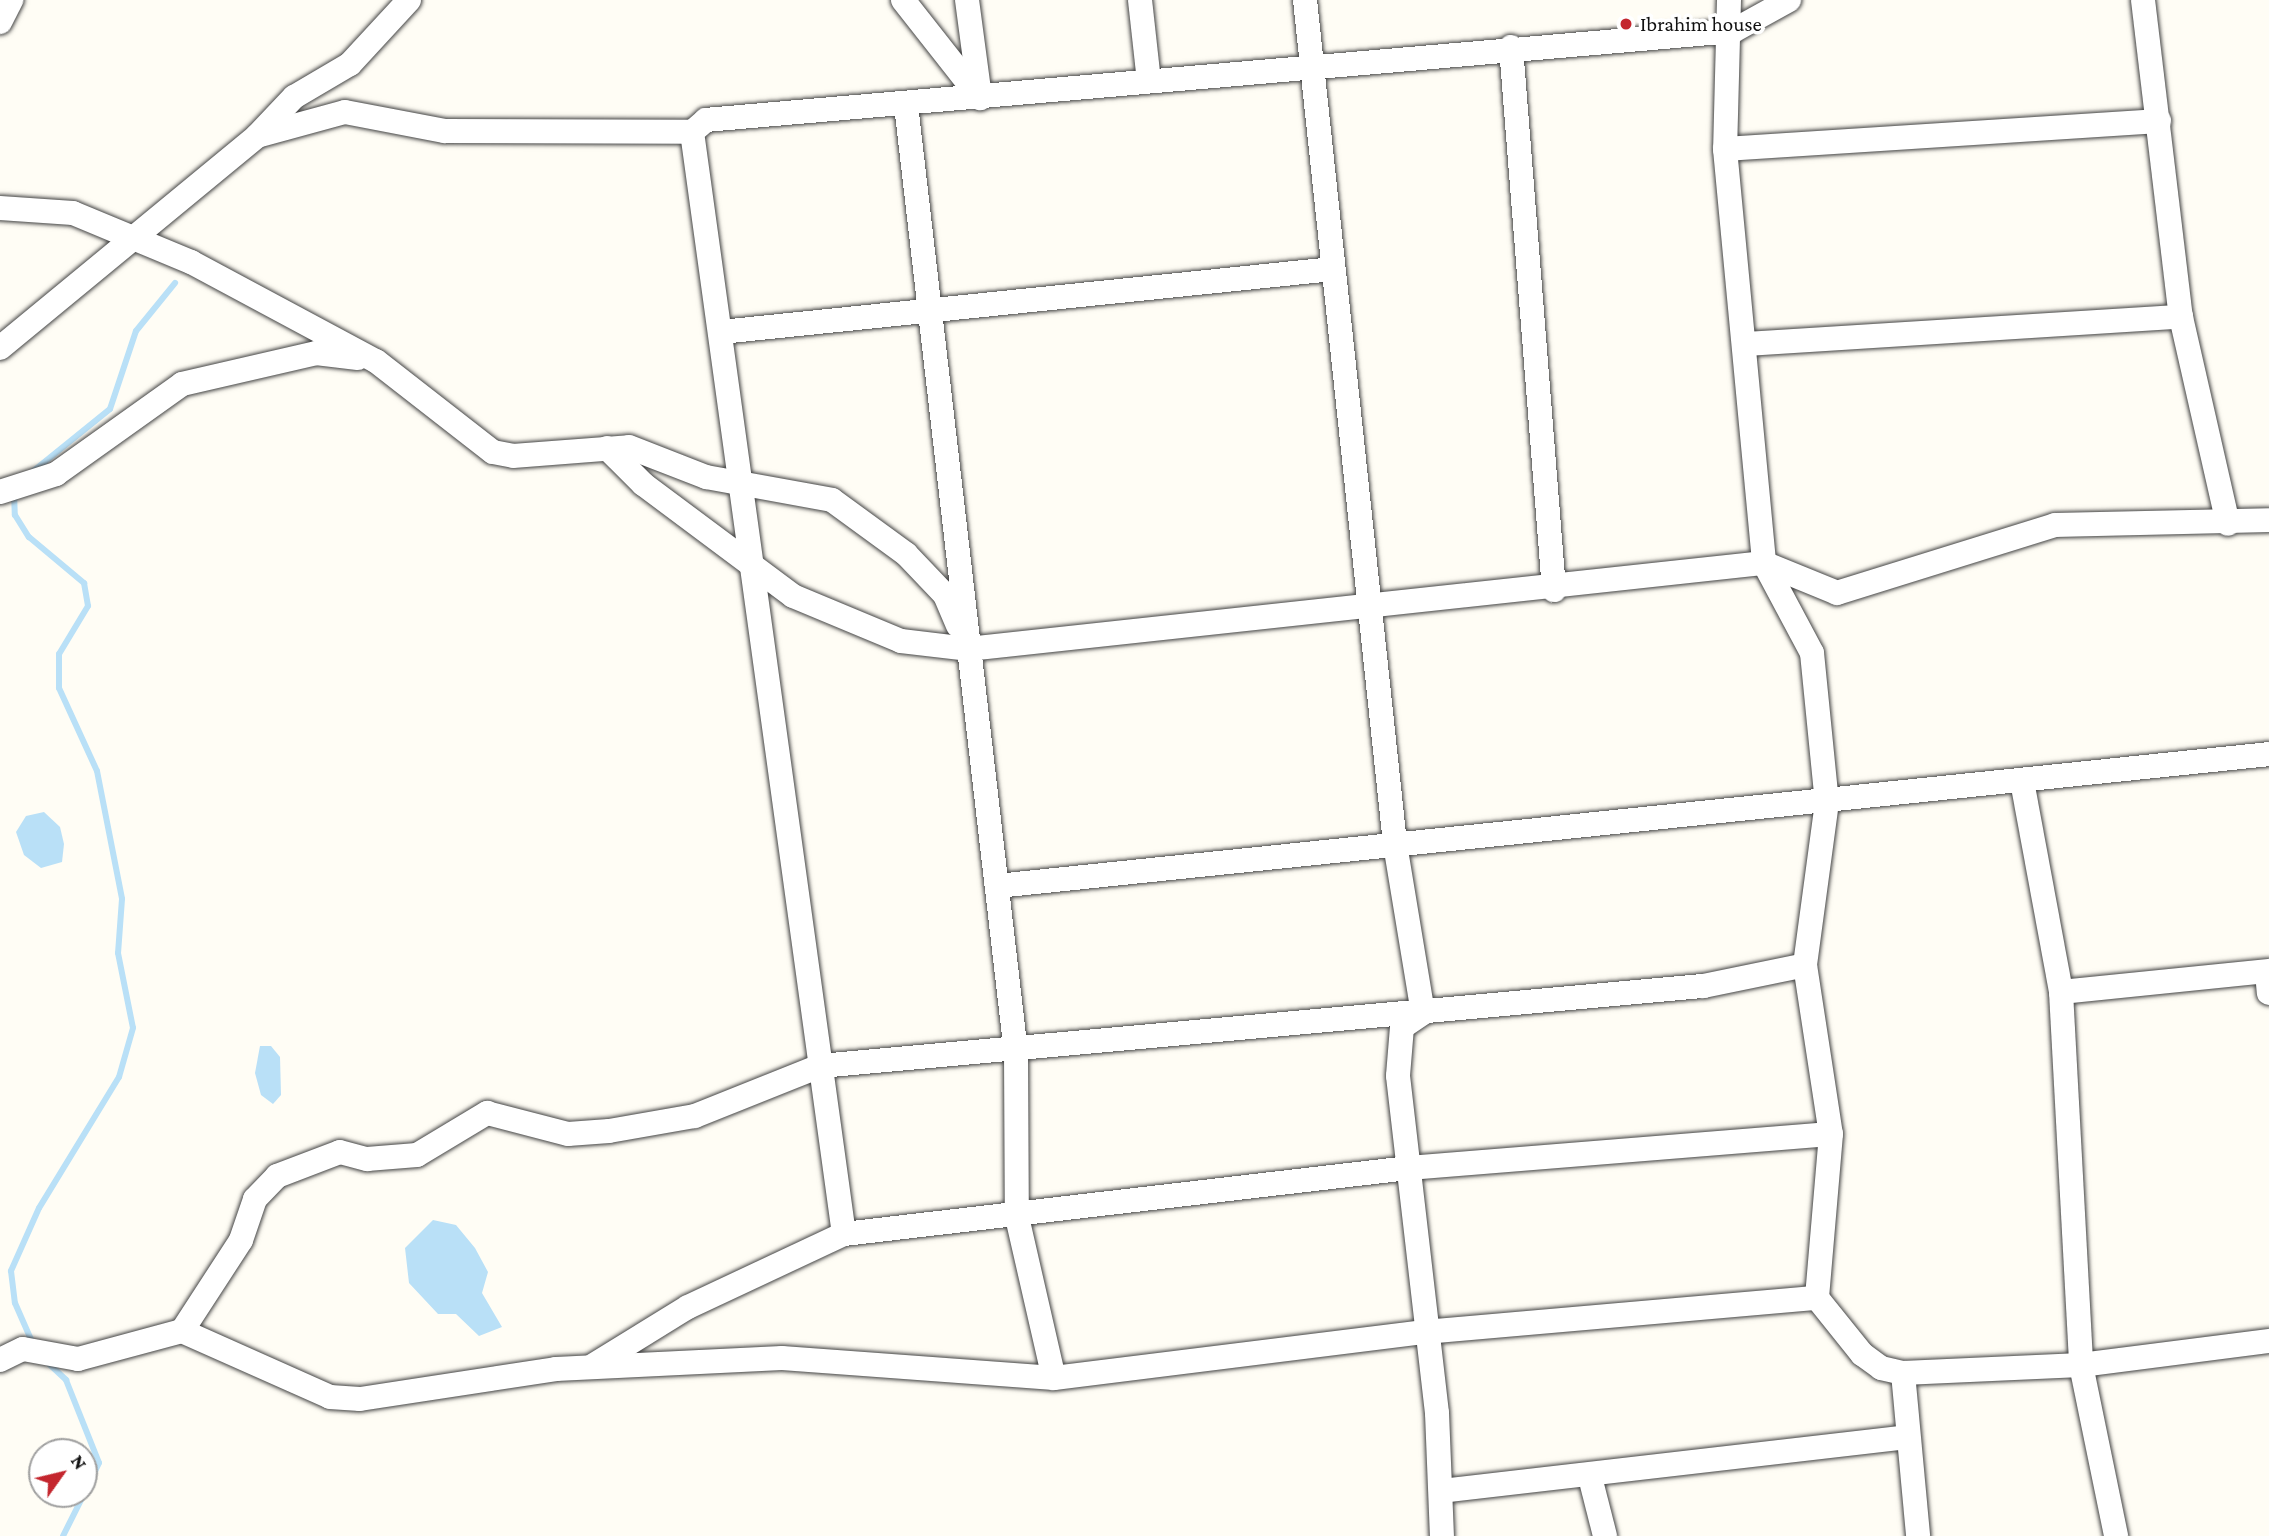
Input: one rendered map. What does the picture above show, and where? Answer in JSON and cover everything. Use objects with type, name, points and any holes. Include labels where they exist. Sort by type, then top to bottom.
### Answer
[{"type":"street","points":[[0,22],[11,0]]},
{"type":"street","points":[[0,348],[133,235],[257,136],[294,97],[350,64],[409,0]]},
{"type":"street","points":[[903,0],[980,98]]},
{"type":"street","points":[[967,0],[980,98]]},
{"type":"street","points":[[1140,0],[1149,81]]},
{"type":"street","points":[[1305,0],[1395,844],[1423,1013]]},
{"type":"street","points":[[1729,0],[1732,32],[1725,149],[1746,344],[1764,563],[1812,653],[1827,802],[1805,965],[1831,1134],[1817,1298],[1862,1354],[1881,1368],[1903,1373],[2081,1365],[2269,1341]]},
{"type":"street","points":[[257,136],[345,112],[445,131],[692,132],[706,120],[906,105],[1511,47],[1732,32],[1789,0]]},
{"type":"street","points":[[2143,0],[2181,317],[2228,524]]},
{"type":"street","points":[[1511,47],[1554,590]]},
{"type":"street","points":[[906,105],[1016,1053],[1017,1217],[1054,1378]]},
{"type":"street","points":[[1725,149],[2159,121]]},
{"type":"street","points":[[692,132],[743,485],[844,1234]]},
{"type":"street","points":[[0,208],[73,214],[133,235],[376,361],[493,452],[629,447],[743,485],[832,500],[860,516],[945,595],[968,649]]},
{"type":"street","points":[[721,332],[1333,269]]},
{"type":"street","points":[[1746,344],[2181,317]]},
{"type":"street","points":[[0,492],[56,474],[181,384],[316,352],[376,361]]},
{"type":"street","points":[[607,448],[643,484],[793,596],[901,641],[968,649],[1369,610],[1764,563],[1837,593],[2055,525],[2228,524],[2269,520]]},
{"type":"street","points":[[998,886],[2269,754]]},
{"type":"street","points":[[2022,780],[2061,992],[2081,1365],[2116,1536]]},
{"type":"street","points":[[182,1331],[241,1240],[256,1199],[306,1160],[340,1152],[367,1159],[417,1156],[486,1113],[568,1135],[646,1126],[695,1116],[820,1066],[1016,1053],[1703,986],[1805,965]]},
{"type":"street","points":[[2061,992],[2268,979]]},
{"type":"street","points":[[1423,1013],[1402,1027],[1398,1076],[1441,1491],[1442,1536]]},
{"type":"street","points":[[590,1367],[688,1307],[844,1234],[1017,1217],[1408,1168],[1831,1134]]},
{"type":"street","points":[[0,1360],[23,1349],[78,1359],[182,1331],[330,1397],[360,1399],[590,1367],[782,1358],[1054,1378],[1424,1332],[1817,1298]]},
{"type":"street","points":[[1903,1373],[1906,1437],[1918,1536]]},
{"type":"street","points":[[1441,1491],[1590,1477],[1906,1437]]},
{"type":"street","points":[[1590,1477],[1605,1536]]},
{"type":"water","points":[[44,812],[60,827],[64,844],[62,862],[41,868],[24,855],[16,832],[26,816]]},
{"type":"water","points":[[260,1046],[271,1046],[280,1057],[281,1095],[273,1104],[261,1095],[255,1073]]},
{"type":"water","points":[[433,1220],[456,1225],[475,1248],[488,1272],[482,1293],[502,1327],[479,1336],[456,1314],[438,1314],[409,1283],[405,1248]]},
{"type":"waterway","points":[[32,472],[110,409],[136,331],[175,283]]},
{"type":"waterway","points":[[14,492],[15,515],[29,537],[84,583],[88,606],[59,654],[59,688],[97,771],[122,899],[118,953],[133,1028],[119,1077],[39,1208],[11,1271],[15,1303],[33,1344]]},
{"type":"waterway","points":[[48,1363],[66,1380],[89,1438]]},
{"type":"waterway","points":[[98,1460],[98,1465]]},
{"type":"waterway","points":[[63,1536],[77,1508]]},
{"type":"place","name":"Ibrahim house","points":[[1626,24]]}]
